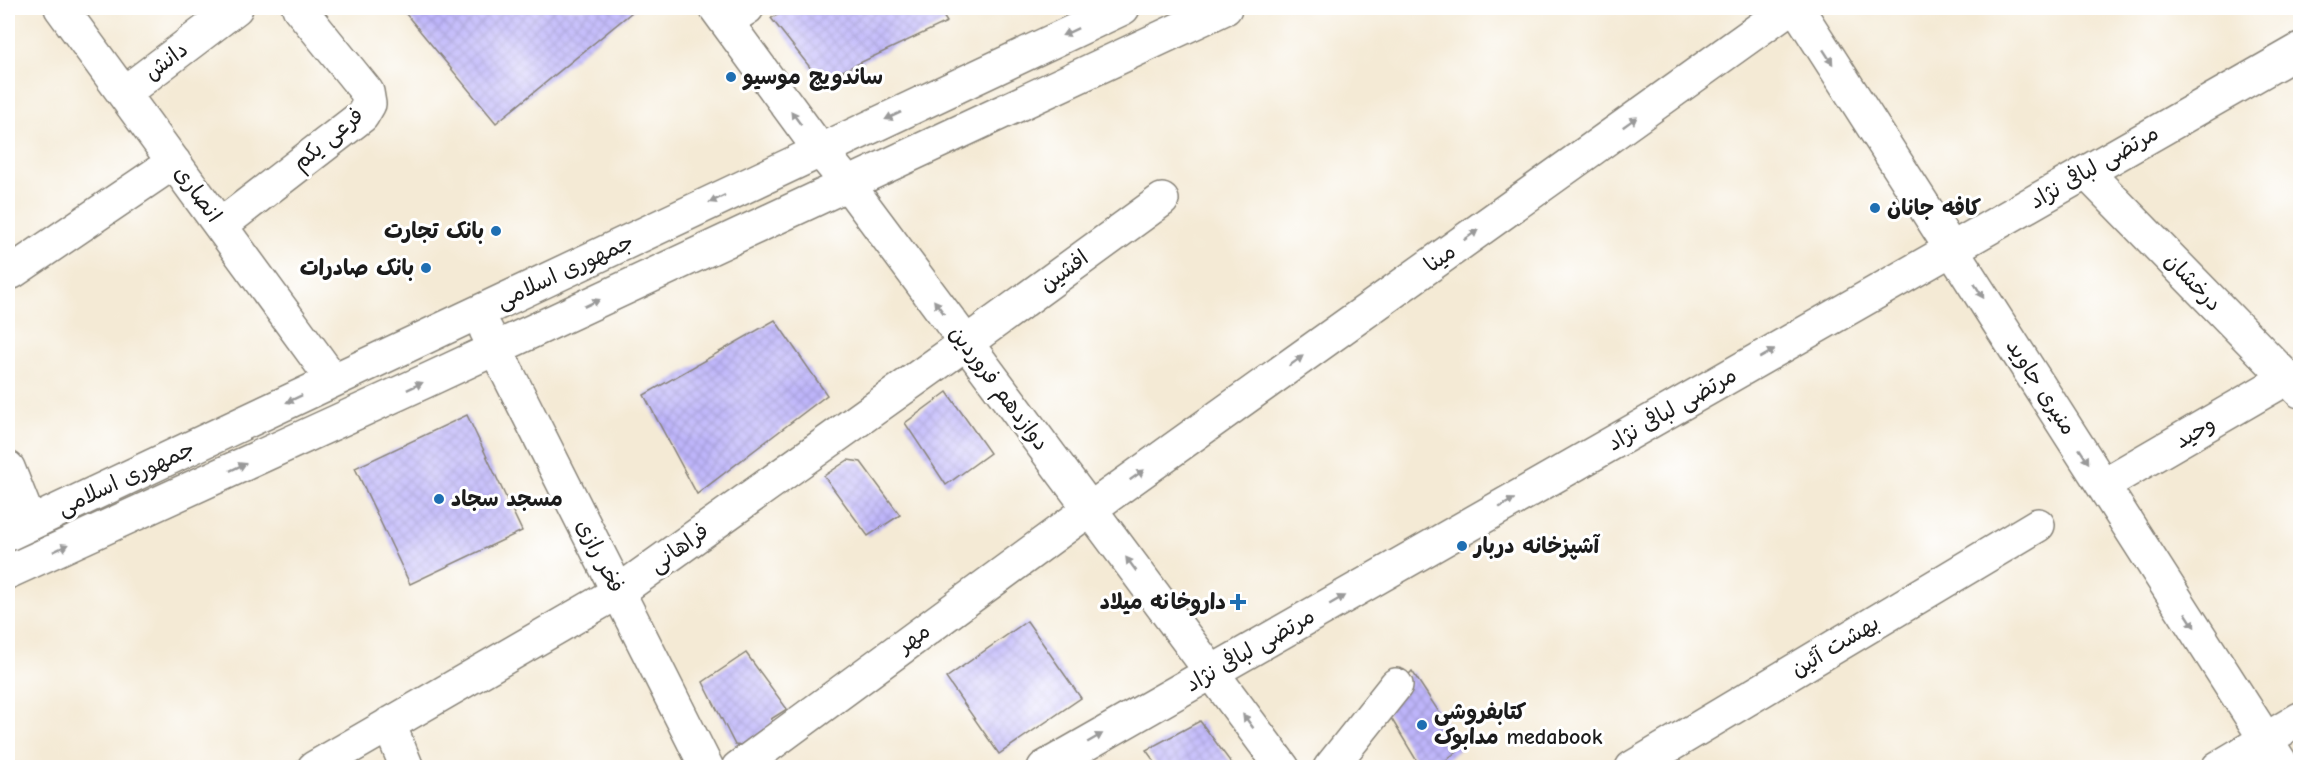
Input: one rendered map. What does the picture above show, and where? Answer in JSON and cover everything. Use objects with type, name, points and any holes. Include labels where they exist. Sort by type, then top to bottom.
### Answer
[{"type":"street","name":"انصاری","points":[[61,8],[333,380]]},
{"type":"street","name":"دانش","points":[[124,93],[236,8]]},
{"type":"street","name":"فرعی یکم","points":[[221,225],[362,116],[369,104],[367,93],[299,8]]},
{"type":"street","name":"جمهوری اسلامی","points":[[19,528],[1123,8]]},
{"type":"street","points":[[8,572],[1225,8]]},
{"type":"street","name":"مینا","points":[[1090,509],[1790,8]]},
{"type":"street","name":"منیری جاوید","points":[[1797,8],[2284,768]]},
{"type":"street","name":"دوازدهم فروردین","points":[[730,12],[820,150],[847,183],[1282,767]]},
{"type":"street","name":"مرتضی لبافی نژاد","points":[[1044,768],[2301,50]]},
{"type":"street","points":[[12,272],[174,162]]},
{"type":"street","name":"درخشان","points":[[2086,172],[2294,385]]},
{"type":"street","name":"افشین","points":[[966,343],[1162,200]]},
{"type":"street","name":"فخر رازی","points":[[477,313],[707,768]]},
{"type":"street","name":"فراهانی","points":[[314,768],[618,592],[966,343]]},
{"type":"street","name":"وحید","points":[[2103,485],[2294,385]]},
{"type":"street","points":[[8,468],[19,528]]},
{"type":"street","name":"مهر","points":[[738,768],[1090,509]]},
{"type":"street","name":"بهشت آئین","points":[[1632,768],[2038,525]]},
{"type":"street","points":[[1330,768],[1396,685]]},
{"type":"street","points":[[2218,768],[2301,719]]},
{"type":"street","points":[[389,724],[407,768]]},
{"type":"building","points":[[401,8],[637,8],[496,123]]},
{"type":"building","points":[[793,8],[938,8],[947,22],[832,76],[816,75],[771,18]]},
{"type":"building","points":[[775,320],[827,395],[697,494],[644,395]]},
{"type":"building","points":[[947,392],[990,453],[946,485],[905,423]]},
{"type":"building","name":"مسجد سجاد","points":[[467,415],[522,531],[410,584],[355,468]]},
{"type":"building","points":[[848,460],[861,462],[900,515],[868,536],[824,476]]},
{"type":"building","points":[[1027,621],[1081,698],[999,754],[946,678]]},
{"type":"building","points":[[746,653],[787,709],[771,719],[775,724],[744,746],[735,745],[703,682]]},
{"type":"building","name":"کتابفروشی مدابوک medabook","points":[[1412,671],[1462,747],[1436,768],[1421,768],[1382,703]]},
{"type":"building","points":[[1200,721],[1235,768],[1159,768],[1146,750]]},
{"type":"place","name":"ساندویچ موسیو","points":[[731,77]]},
{"type":"place","name":"کافه جانان","points":[[1875,208]]},
{"type":"place","name":"بانک تجارت","points":[[496,231]]},
{"type":"place","name":"بانک صادرات","points":[[426,268]]},
{"type":"place","name":"مسجد سجاد","points":[[439,499]]},
{"type":"place","name":"آشپزخانه دربار","points":[[1462,546]]},
{"type":"place","name":"داروخانه میلاد","points":[[1238,602]]},
{"type":"place","name":"کتابفروشی مدابوک medabook","points":[[1422,725]]}]
